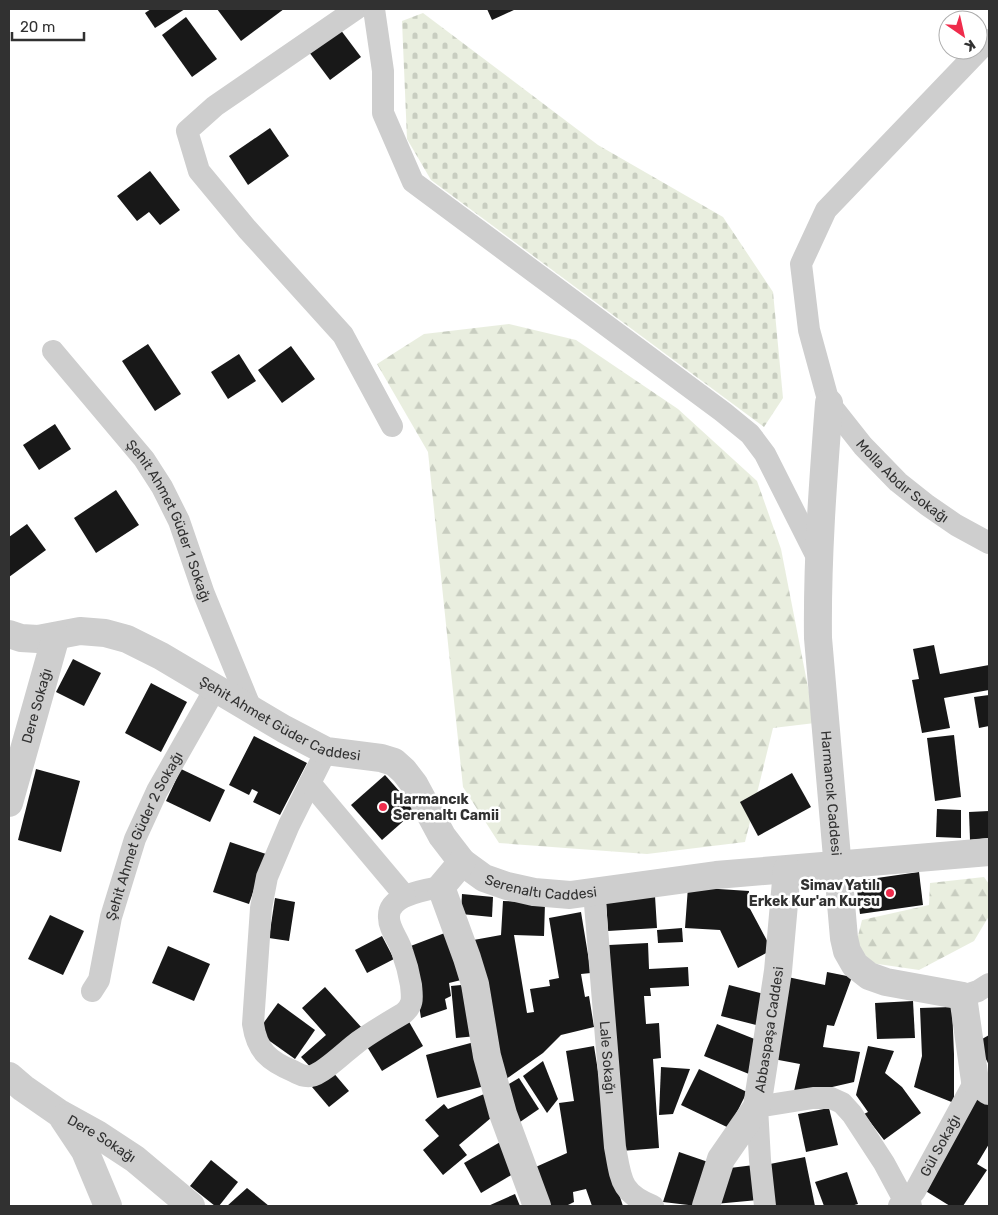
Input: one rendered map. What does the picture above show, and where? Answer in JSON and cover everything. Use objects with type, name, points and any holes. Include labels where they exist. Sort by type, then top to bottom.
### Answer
[{"type":"street","points":[[356,9],[214,106],[187,131],[199,171],[246,229],[342,335],[392,426]]},
{"type":"street","points":[[374,9],[383,72],[382,113],[413,182],[750,434],[765,454],[819,561]]},
{"type":"street","points":[[829,403],[809,330],[801,264],[826,210],[989,40]]},
{"type":"street","name":"Şehit Ahmet Güder 1 Sokağı","points":[[53,351],[138,452],[162,487],[179,521],[204,594],[252,711]]},
{"type":"street","name":"Harmancık Caddesi","points":[[829,403],[819,561],[818,638],[837,865],[847,952],[855,965],[869,976],[886,982],[963,996]]},
{"type":"street","name":"Molla Abdır Sokağı","points":[[829,403],[863,446],[898,482],[956,525],[989,542]]},
{"type":"street","points":[[956,525],[989,560]]},
{"type":"street","name":"Şehit Ahmet Güder Caddesi","points":[[9,634],[30,639],[80,631],[105,633],[127,639],[161,656],[284,730],[326,751],[381,758],[394,762],[414,784],[442,836],[462,862]]},
{"type":"street","name":"Dere Sokağı","points":[[9,803],[56,636]]},
{"type":"street","name":"Şehit Ahmet Güder 2 Sokağı","points":[[92,991],[98,980],[111,917],[135,839],[157,791],[215,689]]},
{"type":"street","points":[[326,751],[275,855],[267,877],[261,908],[253,1024],[255,1037],[261,1049],[270,1059],[301,1075],[310,1077],[319,1073],[357,1042],[410,1008],[413,1001],[408,971],[402,950],[388,919],[389,911],[395,903],[405,896],[441,888],[462,862]]},
{"type":"street","points":[[310,783],[405,896]]},
{"type":"street","name":"Serenaltı Caddesi","points":[[462,862],[484,878],[507,886],[534,892],[570,895],[716,875],[989,852]]},
{"type":"street","name":"Abbaspaşa Caddesi","points":[[706,1206],[721,1159],[757,1107],[778,971],[787,870]]},
{"type":"street","points":[[441,888],[475,984],[487,1056],[503,1114],[537,1206]]},
{"type":"street","name":"Lale Sokağı","points":[[594,892],[619,1168],[629,1192],[636,1199],[653,1206]]},
{"type":"street","points":[[982,1086],[963,996],[978,991],[989,984]]},
{"type":"street","name":"Dere Sokağı","points":[[9,1076],[23,1088],[59,1112],[135,1159],[191,1206]]},
{"type":"street","name":"Gül Sokağı","points":[[904,1205],[982,1086]]},
{"type":"street","points":[[765,1206],[757,1107],[812,1098],[831,1098],[842,1103],[852,1114],[884,1164],[904,1205]]},
{"type":"street","points":[[59,1112],[86,1152],[108,1206]]},
{"type":"green space","points":[[423,13],[598,145],[723,217],[773,292],[783,398],[764,427],[431,180],[407,139],[402,21]]},
{"type":"green space","points":[[509,324],[576,340],[678,409],[757,481],[781,549],[815,723],[773,728],[745,842],[647,854],[499,843],[463,787],[428,452],[377,364],[424,334]]},
{"type":"green space","points":[[984,877],[989,884],[989,916],[974,941],[919,970],[871,963],[856,944],[862,920],[929,905],[930,883]]},
{"type":"building","points":[[151,9],[185,9],[155,28],[145,13]]},
{"type":"building","points":[[217,9],[284,9],[241,41]]},
{"type":"building","points":[[487,9],[516,9],[492,20]]},
{"type":"building","points":[[186,17],[217,59],[192,77],[162,35]]},
{"type":"building","points":[[340,29],[361,57],[330,80],[309,52]]},
{"type":"building","points":[[270,128],[289,156],[248,185],[229,156]]},
{"type":"building","points":[[150,171],[180,210],[160,225],[149,212],[137,221],[117,196]]},
{"type":"building","points":[[148,344],[181,394],[155,411],[122,361]]},
{"type":"building","points":[[291,346],[315,379],[282,403],[258,370]]},
{"type":"building","points":[[239,354],[256,381],[228,399],[211,372]]},
{"type":"building","points":[[55,424],[71,449],[39,470],[23,445]]},
{"type":"building","points":[[116,490],[139,525],[96,553],[74,518]]},
{"type":"building","points":[[27,524],[46,550],[9,577],[9,537]]},
{"type":"building","points":[[934,645],[940,674],[989,665],[989,690],[944,698],[950,728],[922,733],[912,680],[919,679],[913,649]]},
{"type":"building","points":[[73,659],[101,673],[84,706],[56,692]]},
{"type":"building","points":[[151,683],[187,702],[161,752],[125,733]]},
{"type":"building","points":[[989,695],[989,726],[979,728],[974,697]]},
{"type":"building","points":[[954,735],[961,797],[935,801],[927,738]]},
{"type":"building","points":[[254,736],[307,763],[280,815],[253,802],[258,792],[252,789],[249,795],[229,785]]},
{"type":"building","points":[[36,769],[80,781],[61,852],[18,840]]},
{"type":"building","points":[[181,769],[225,790],[210,822],[166,801]]},
{"type":"building","points":[[792,773],[811,807],[758,836],[740,802]]},
{"type":"building","name":"Harmancık Serenaltı Camii","points":[[385,775],[416,810],[382,840],[351,805]]},
{"type":"building","points":[[937,809],[961,810],[961,838],[936,837]]},
{"type":"building","points":[[989,811],[989,838],[970,840],[969,812]]},
{"type":"building","points":[[230,842],[266,854],[249,904],[213,892]]},
{"type":"building","name":"Simav Yatılı Erkek Kur'an Kursu","points":[[919,872],[923,905],[860,914],[856,881]]},
{"type":"building","points":[[688,887],[749,891],[748,905],[772,950],[738,968],[720,930],[685,928]]},
{"type":"building","points":[[462,894],[493,897],[492,917],[461,914]]},
{"type":"building","points":[[655,896],[657,928],[608,931],[606,899]]},
{"type":"building","points":[[275,898],[295,902],[289,941],[269,938]]},
{"type":"building","points":[[503,901],[545,903],[544,936],[514,935],[527,1013],[534,1012],[530,989],[550,986],[549,980],[559,978],[549,918],[581,912],[591,973],[581,974],[585,997],[589,996],[594,1027],[561,1035],[543,1053],[502,1082],[468,941],[501,935]]},
{"type":"building","points":[[50,915],[84,931],[63,975],[28,959]]},
{"type":"building","points":[[682,928],[683,942],[658,943],[657,930]]},
{"type":"building","points":[[450,931],[469,978],[449,983],[451,996],[445,999],[447,1009],[421,1018],[408,947]]},
{"type":"building","points":[[382,936],[394,959],[367,973],[355,950]]},
{"type":"building","points":[[648,943],[649,969],[688,967],[689,986],[650,988],[651,996],[644,996],[646,1024],[659,1023],[661,1058],[653,1059],[659,1148],[621,1151],[609,945]]},
{"type":"building","points":[[168,946],[210,964],[194,1001],[152,983]]},
{"type":"building","points":[[827,972],[852,977],[834,1026],[827,1025],[823,1047],[860,1052],[854,1082],[793,1096],[800,1064],[768,1058],[783,976],[825,985]]},
{"type":"building","points":[[471,984],[477,1036],[456,1038],[451,986]]},
{"type":"building","points":[[729,985],[768,995],[760,1026],[721,1016]]},
{"type":"building","points":[[325,987],[362,1028],[314,1071],[301,1057],[326,1035],[302,1008]]},
{"type":"building","points":[[913,1001],[915,1038],[877,1039],[875,1003]]},
{"type":"building","points":[[278,1003],[315,1030],[295,1059],[257,1032]]},
{"type":"building","points":[[952,1007],[954,1103],[914,1087],[922,1056],[920,1008]]},
{"type":"building","points":[[408,1020],[423,1046],[382,1071],[366,1045]]},
{"type":"building","points":[[717,1024],[762,1042],[749,1074],[704,1056]]},
{"type":"building","points":[[989,1035],[989,1065],[977,1042]]},
{"type":"building","points":[[478,1041],[489,1085],[437,1098],[426,1055]]},
{"type":"building","points":[[594,1046],[616,1185],[623,1206],[592,1206],[586,1189],[573,1192],[574,1202],[566,1206],[544,1206],[529,1170],[567,1153],[559,1103],[574,1101],[566,1051]]},
{"type":"building","points":[[868,1046],[894,1051],[885,1073],[902,1087],[921,1113],[884,1140],[864,1114],[868,1112],[856,1095]]},
{"type":"building","points":[[543,1061],[558,1099],[547,1113],[523,1076]]},
{"type":"building","points":[[661,1067],[690,1069],[673,1114],[659,1115]]},
{"type":"building","points":[[699,1069],[747,1092],[729,1128],[681,1105]]},
{"type":"building","points":[[332,1071],[349,1091],[329,1107],[312,1087]]},
{"type":"building","points":[[519,1078],[539,1109],[520,1122],[499,1090]]},
{"type":"building","points":[[489,1092],[498,1112],[459,1145],[467,1155],[443,1175],[423,1150],[439,1136],[425,1120],[444,1104],[448,1109]]},
{"type":"building","points":[[976,1096],[989,1104],[989,1144],[977,1164],[987,1170],[963,1206],[950,1206],[924,1190]]},
{"type":"building","points":[[829,1108],[838,1145],[806,1152],[798,1114]]},
{"type":"building","points":[[502,1141],[518,1171],[481,1193],[464,1163]]},
{"type":"building","points":[[679,1152],[711,1163],[697,1206],[663,1202]]},
{"type":"building","points":[[805,1157],[815,1206],[772,1206],[765,1165]]},
{"type":"building","points":[[211,1160],[238,1182],[219,1206],[215,1206],[190,1186]]},
{"type":"building","points":[[754,1165],[758,1200],[715,1204],[722,1169]]},
{"type":"building","points":[[847,1172],[858,1204],[851,1206],[824,1206],[815,1182]]},
{"type":"building","points":[[247,1188],[269,1206],[227,1206]]},
{"type":"building","points":[[515,1194],[520,1206],[488,1206]]},
{"type":"place","name":"Harmancık Serenaltı Camii","points":[[383,807]]},
{"type":"place","name":"Simav Yatılı Erkek Kur'an Kursu","points":[[890,893]]}]
